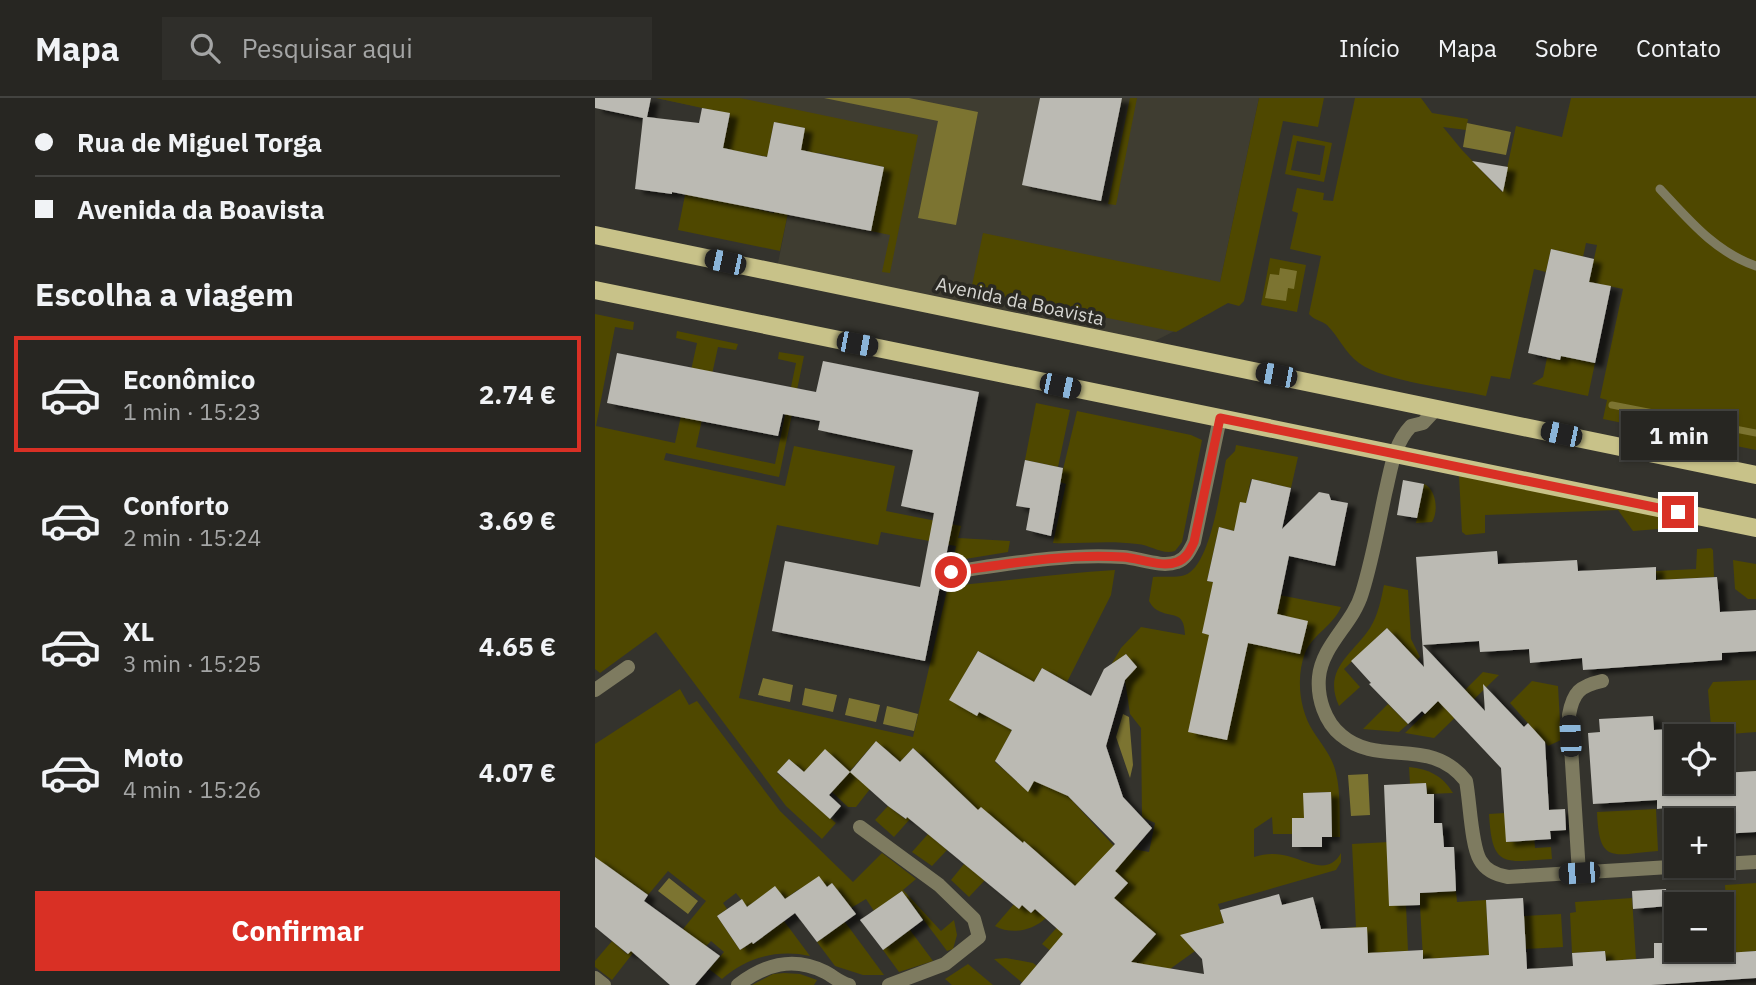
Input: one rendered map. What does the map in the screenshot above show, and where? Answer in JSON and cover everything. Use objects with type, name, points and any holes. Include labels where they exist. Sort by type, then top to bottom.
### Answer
[{"type":"main road","name":"Avenida da Boavista","points":[[595,235],[1756,475]]},
{"type":"main road","points":[[595,290],[1756,528]]},
{"type":"street","points":[[1436,409],[1423,423],[1411,426],[1394,454],[1357,611],[1329,648],[1321,664],[1318,680],[1325,714],[1333,728],[1343,737],[1363,747],[1435,757],[1460,773],[1467,781],[1479,858],[1488,870],[1508,877],[1664,867]]},
{"type":"street","points":[[951,572],[1024,561],[1099,557],[1128,557],[1165,564],[1177,562],[1188,554],[1194,542],[1220,418]]},
{"type":"street","points":[[595,690],[628,667]]},
{"type":"street","points":[[1579,873],[1569,715],[1572,701],[1584,685],[1602,681]]},
{"type":"street","points":[[860,827],[939,885],[974,919],[979,937],[945,964],[889,985]]},
{"type":"street","points":[[1734,863],[1756,862]]},
{"type":"street","points":[[738,985],[754,973],[789,962],[809,965],[849,985]]},
{"type":"street","points":[[595,978],[604,985]]},
{"type":"lane","points":[[1660,189],[1700,233],[1738,260],[1756,266]]},
{"type":"shaded area","points":[[656,98],[1259,98],[1214,311],[1143,347],[776,273],[805,129]]},
{"type":"shaded area","points":[[656,98],[740,98],[918,135],[890,273],[882,272],[890,235],[871,231],[884,167],[819,153],[800,153],[805,128],[774,122],[770,141],[774,158],[714,147],[736,204],[774,213],[782,176],[797,170],[780,251],[678,230],[699,125],[727,130],[730,114]]},
{"type":"shaded area","points":[[824,98],[909,98],[978,112],[956,225],[918,218],[938,121]]},
{"type":"shaded area","points":[[1130,98],[1137,98],[1116,205],[1108,204]]},
{"type":"shaded area","points":[[1259,98],[1324,98],[1318,127],[1283,121],[1244,301],[1239,306],[1228,303],[1176,332],[971,290],[983,233],[1220,282]]},
{"type":"shaded area","points":[[1355,98],[1421,98],[1432,113],[1468,119],[1466,130],[1443,127],[1502,192],[1516,126],[1562,137],[1571,98],[1756,98],[1756,450],[1603,419],[1607,400],[1600,398],[1623,289],[1589,282],[1597,245],[1586,243],[1574,299],[1572,254],[1551,249],[1546,272],[1534,269],[1510,379],[1491,376],[1486,396],[1384,375],[1354,359],[1327,325],[1309,314],[1321,256],[1290,249],[1298,213],[1292,211],[1297,188],[1324,193],[1323,200],[1333,201]]},
{"type":"shaded area","points":[[1467,123],[1511,132],[1506,155],[1463,147]]},
{"type":"shaded area","points":[[1293,135],[1332,143],[1324,182],[1285,174]],"holes":[[[1297,141],[1325,146],[1320,175],[1291,170]]]},
{"type":"shaded area","points":[[1270,258],[1306,265],[1297,312],[1261,305]]},
{"type":"shaded area","points":[[1280,268],[1297,271],[1294,289],[1288,288],[1286,301],[1265,298],[1270,274],[1279,275]]},
{"type":"shaded area","points":[[595,314],[634,322],[633,330],[615,327],[596,426],[675,443],[697,343],[676,338],[677,331],[738,344],[736,350],[718,347],[696,447],[775,464],[796,363],[778,359],[779,352],[804,356],[779,477],[666,453],[664,460],[785,486],[794,446],[895,466],[886,511],[961,526],[958,538],[1010,541],[1008,552],[953,561],[956,546],[881,532],[878,545],[777,525],[739,698],[913,737],[948,586],[1115,570],[1111,595],[1067,682],[1042,668],[1031,687],[1005,666],[978,651],[950,700],[1012,730],[995,762],[1028,791],[1035,778],[1068,796],[1125,858],[1133,849],[1149,852],[1155,823],[1142,817],[1141,728],[1130,714],[1125,680],[1136,667],[1126,654],[1111,665],[1121,648],[1141,627],[1185,635],[1180,618],[1162,613],[1149,601],[1153,577],[1185,575],[1202,557],[1218,505],[1226,460],[1235,451],[1236,445],[1298,457],[1291,488],[1251,479],[1246,503],[1234,531],[1219,527],[1207,581],[1341,607],[1334,619],[1309,646],[1300,672],[1300,693],[1308,722],[1329,756],[1338,781],[1340,837],[1332,837],[1331,792],[1304,793],[1304,818],[1292,818],[1292,834],[1273,834],[1272,817],[1254,829],[1254,857],[1279,854],[1322,865],[1329,864],[1341,853],[1341,862],[1336,870],[1218,904],[1224,923],[1181,935],[1195,951],[1152,982],[1130,963],[1156,934],[1072,968],[1042,944],[1061,923],[1114,898],[1128,883],[1075,886],[1062,875],[1049,888],[1024,842],[1012,855],[916,775],[928,761],[913,748],[900,762],[876,741],[850,771],[870,789],[856,807],[848,807],[832,792],[849,772],[804,772],[789,759],[777,773],[836,823],[822,839],[786,806],[656,632],[600,673],[595,669]]},
{"type":"shaded area","points":[[1561,356],[1595,363],[1588,396],[1532,384],[1543,377],[1547,358],[1560,360]]},
{"type":"shaded area","points":[[1036,403],[1070,410],[1058,467],[1025,460]]},
{"type":"shaded area","points":[[1077,411],[1191,435],[1202,440],[1182,542],[1175,551],[1166,552],[1127,543],[1053,543],[1066,484],[1060,482]]},
{"type":"shaded area","points":[[1459,476],[1709,525],[1633,531],[1618,510],[1485,515],[1485,533],[1466,535],[1462,532]]},
{"type":"shaded area","points":[[1424,484],[1434,495],[1434,517],[1432,522],[1416,523]]},
{"type":"shaded area","points":[[1711,548],[1714,577],[1657,580],[1656,571],[1696,569],[1697,549]]},
{"type":"shaded area","points":[[1733,560],[1756,564],[1756,599],[1748,599],[1735,589]]},
{"type":"shaded area","points":[[1384,585],[1408,590],[1411,639],[1420,657],[1417,660],[1387,628],[1344,669],[1360,687],[1339,706],[1334,682],[1337,672],[1373,623]]},
{"type":"shaded area","points":[[1483,672],[1499,675],[1434,738],[1405,733],[1444,695],[1452,703]]},
{"type":"shaded area","points":[[763,678],[793,685],[790,702],[758,695]]},
{"type":"shaded area","points":[[1756,680],[1756,732],[1734,734],[1734,724],[1711,724],[1708,690],[1713,682]]},
{"type":"shaded area","points":[[1532,681],[1558,686],[1561,740],[1548,746],[1510,703]]},
{"type":"shaded area","points":[[805,688],[837,695],[833,712],[802,705]]},
{"type":"shaded area","points":[[680,689],[689,705],[697,701],[780,811],[853,882],[882,853],[916,879],[903,890],[941,931],[954,920],[957,935],[953,949],[947,951],[902,891],[874,911],[866,899],[851,908],[832,883],[807,900],[799,889],[785,899],[775,887],[747,907],[736,893],[723,903],[727,909],[717,916],[740,950],[752,942],[754,944],[784,921],[810,956],[775,954],[763,957],[742,965],[722,979],[709,969],[724,952],[711,941],[697,956],[674,940],[706,901],[668,871],[648,895],[633,884],[621,901],[595,857],[595,744]]},
{"type":"shaded area","points":[[849,698],[880,705],[876,722],[845,715]]},
{"type":"shaded area","points":[[1388,704],[1408,724],[1399,732],[1363,729]]},
{"type":"shaded area","points":[[887,706],[918,714],[914,731],[883,724]]},
{"type":"shaded area","points":[[1123,714],[1129,717],[1133,765],[1130,778],[1116,737]]},
{"type":"shaded area","points":[[1409,767],[1435,774],[1453,793],[1427,794],[1426,783],[1410,784]]},
{"type":"shaded area","points":[[1368,774],[1370,815],[1351,816],[1348,775]]},
{"type":"shaded area","points":[[888,806],[905,819],[910,819],[894,837],[875,820]]},
{"type":"shaded area","points":[[1656,809],[1658,851],[1619,854],[1605,849],[1598,829],[1597,812]]},
{"type":"shaded area","points":[[1505,813],[1507,842],[1528,841],[1534,835],[1535,848],[1551,847],[1552,859],[1512,861],[1498,853],[1493,845],[1489,814]]},
{"type":"shaded area","points":[[928,834],[947,850],[932,866],[912,852]]},
{"type":"shaded area","points":[[1389,842],[1405,894],[1456,891],[1457,902],[1486,900],[1489,955],[1423,959],[1420,905],[1406,905],[1408,951],[1369,953],[1348,964],[1346,928],[1356,927],[1352,844]]},
{"type":"shaded area","points":[[964,864],[985,880],[969,897],[951,880]]},
{"type":"shaded area","points":[[669,878],[698,901],[688,914],[658,891]]},
{"type":"shaded area","points":[[1756,883],[1756,951],[1734,953],[1734,892],[1725,892],[1725,885]]},
{"type":"shaded area","points":[[1632,898],[1636,959],[1606,961],[1605,951],[1572,953],[1570,913],[1576,912],[1575,902]]},
{"type":"shaded area","points":[[1014,904],[1019,908],[1022,905],[1031,913],[1035,909],[1046,918],[1021,930],[995,926]]},
{"type":"shaded area","points":[[1561,914],[1563,947],[1526,949],[1524,916]]},
{"type":"shaded area","points":[[845,922],[884,975],[863,975],[835,966],[817,942]]},
{"type":"shaded area","points":[[910,930],[933,961],[899,972],[883,950]]},
{"type":"shaded area","points":[[612,941],[627,954],[631,950],[633,953],[612,980],[595,967],[595,961]]},
{"type":"shaded area","points":[[1006,958],[1033,963],[1050,976],[1025,985],[994,959]]},
{"type":"shaded area","points":[[968,964],[993,985],[952,985],[945,979]]},
{"type":"shaded area","points":[[773,974],[800,974],[817,980],[814,985],[752,985]]},
{"type":"building","points":[[595,98],[651,98],[647,117],[699,123],[702,108],[730,113],[723,148],[767,157],[774,122],[805,128],[801,150],[884,167],[871,231],[672,192],[635,189],[643,118],[595,108]]},
{"type":"building","points":[[1040,98],[1122,98],[1101,201],[1022,185]]},
{"type":"building","points":[[1472,161],[1508,167],[1503,192]]},
{"type":"building","points":[[1551,249],[1594,259],[1589,282],[1611,286],[1595,363],[1561,356],[1560,360],[1528,353]]},
{"type":"building","points":[[617,353],[816,392],[823,361],[979,392],[925,661],[772,631],[785,561],[920,587],[934,513],[901,506],[913,450],[818,430],[820,421],[783,414],[778,436],[607,403]]},
{"type":"building","points":[[1025,460],[1063,468],[1051,536],[1026,530],[1030,508],[1016,506]]},
{"type":"building","points":[[1252,479],[1291,488],[1282,529],[1319,492],[1329,494],[1331,500],[1348,503],[1335,566],[1289,556],[1277,614],[1308,621],[1300,654],[1248,643],[1227,740],[1188,732],[1209,635],[1202,633],[1213,582],[1207,581],[1219,527],[1234,531],[1240,502],[1246,503]]},
{"type":"building","points":[[1403,480],[1424,484],[1417,518],[1397,515]]},
{"type":"building","points":[[1497,551],[1498,564],[1577,560],[1578,571],[1656,567],[1656,580],[1717,577],[1720,612],[1756,610],[1756,651],[1722,653],[1722,660],[1583,670],[1582,658],[1530,663],[1529,649],[1480,652],[1479,641],[1423,645],[1485,711],[1483,684],[1524,727],[1528,723],[1545,742],[1549,810],[1565,809],[1566,830],[1550,831],[1551,839],[1506,842],[1501,768],[1438,701],[1425,714],[1422,711],[1408,724],[1351,661],[1387,628],[1424,667],[1416,557]]},
{"type":"building","points":[[978,651],[1034,682],[1042,668],[1091,696],[1104,669],[1126,654],[1137,667],[1125,680],[1106,746],[1123,797],[1152,828],[1115,871],[1128,883],[1114,898],[1156,934],[1131,962],[1204,974],[1202,959],[1180,935],[1224,923],[1220,910],[1279,894],[1282,905],[1313,897],[1321,929],[1367,927],[1368,953],[1423,950],[1423,959],[1489,955],[1486,900],[1523,898],[1527,969],[1573,966],[1572,953],[1605,951],[1606,961],[1654,958],[1654,943],[1664,943],[1664,962],[1734,962],[1734,952],[1756,951],[1756,978],[1651,985],[1020,985],[1063,934],[1035,909],[1031,913],[1022,905],[1019,909],[907,817],[906,819],[888,806],[850,772],[876,741],[900,762],[913,748],[978,810],[981,807],[1075,886],[1115,844],[1068,796],[1034,781],[1028,792],[995,761],[1012,730],[979,712],[977,716],[949,700]]},
{"type":"building","points":[[1653,716],[1654,730],[1664,729],[1664,794],[1734,794],[1734,772],[1756,771],[1756,832],[1734,833],[1734,808],[1657,809],[1657,800],[1593,804],[1588,733],[1600,732],[1599,719]]},
{"type":"building","points":[[825,749],[850,772],[829,795],[841,806],[830,819],[777,772],[789,759],[804,772]]},
{"type":"building","points":[[1426,783],[1427,794],[1434,794],[1434,823],[1442,823],[1444,847],[1454,847],[1456,891],[1420,893],[1420,905],[1389,906],[1384,785]]},
{"type":"building","points":[[1331,792],[1332,837],[1322,837],[1322,847],[1292,847],[1292,818],[1304,818],[1303,793]]},
{"type":"building","points":[[595,857],[648,895],[644,901],[720,956],[695,985],[670,985],[631,951],[628,954],[595,927]]},
{"type":"building","points":[[819,876],[827,887],[832,883],[856,914],[817,942],[795,913],[753,944],[752,942],[740,950],[717,916],[742,899],[747,907],[775,886],[785,899]]},
{"type":"building","points":[[1666,889],[1664,906],[1633,909],[1632,891]]},
{"type":"building","points":[[902,891],[923,920],[883,950],[860,920]]},
{"type":"waterway","points":[[1612,405],[1756,433]]},
{"type":"route","points":[[951,572],[1024,561],[1111,556],[1165,564],[1177,562],[1188,554],[1194,542],[1220,418],[1678,512]]}]
